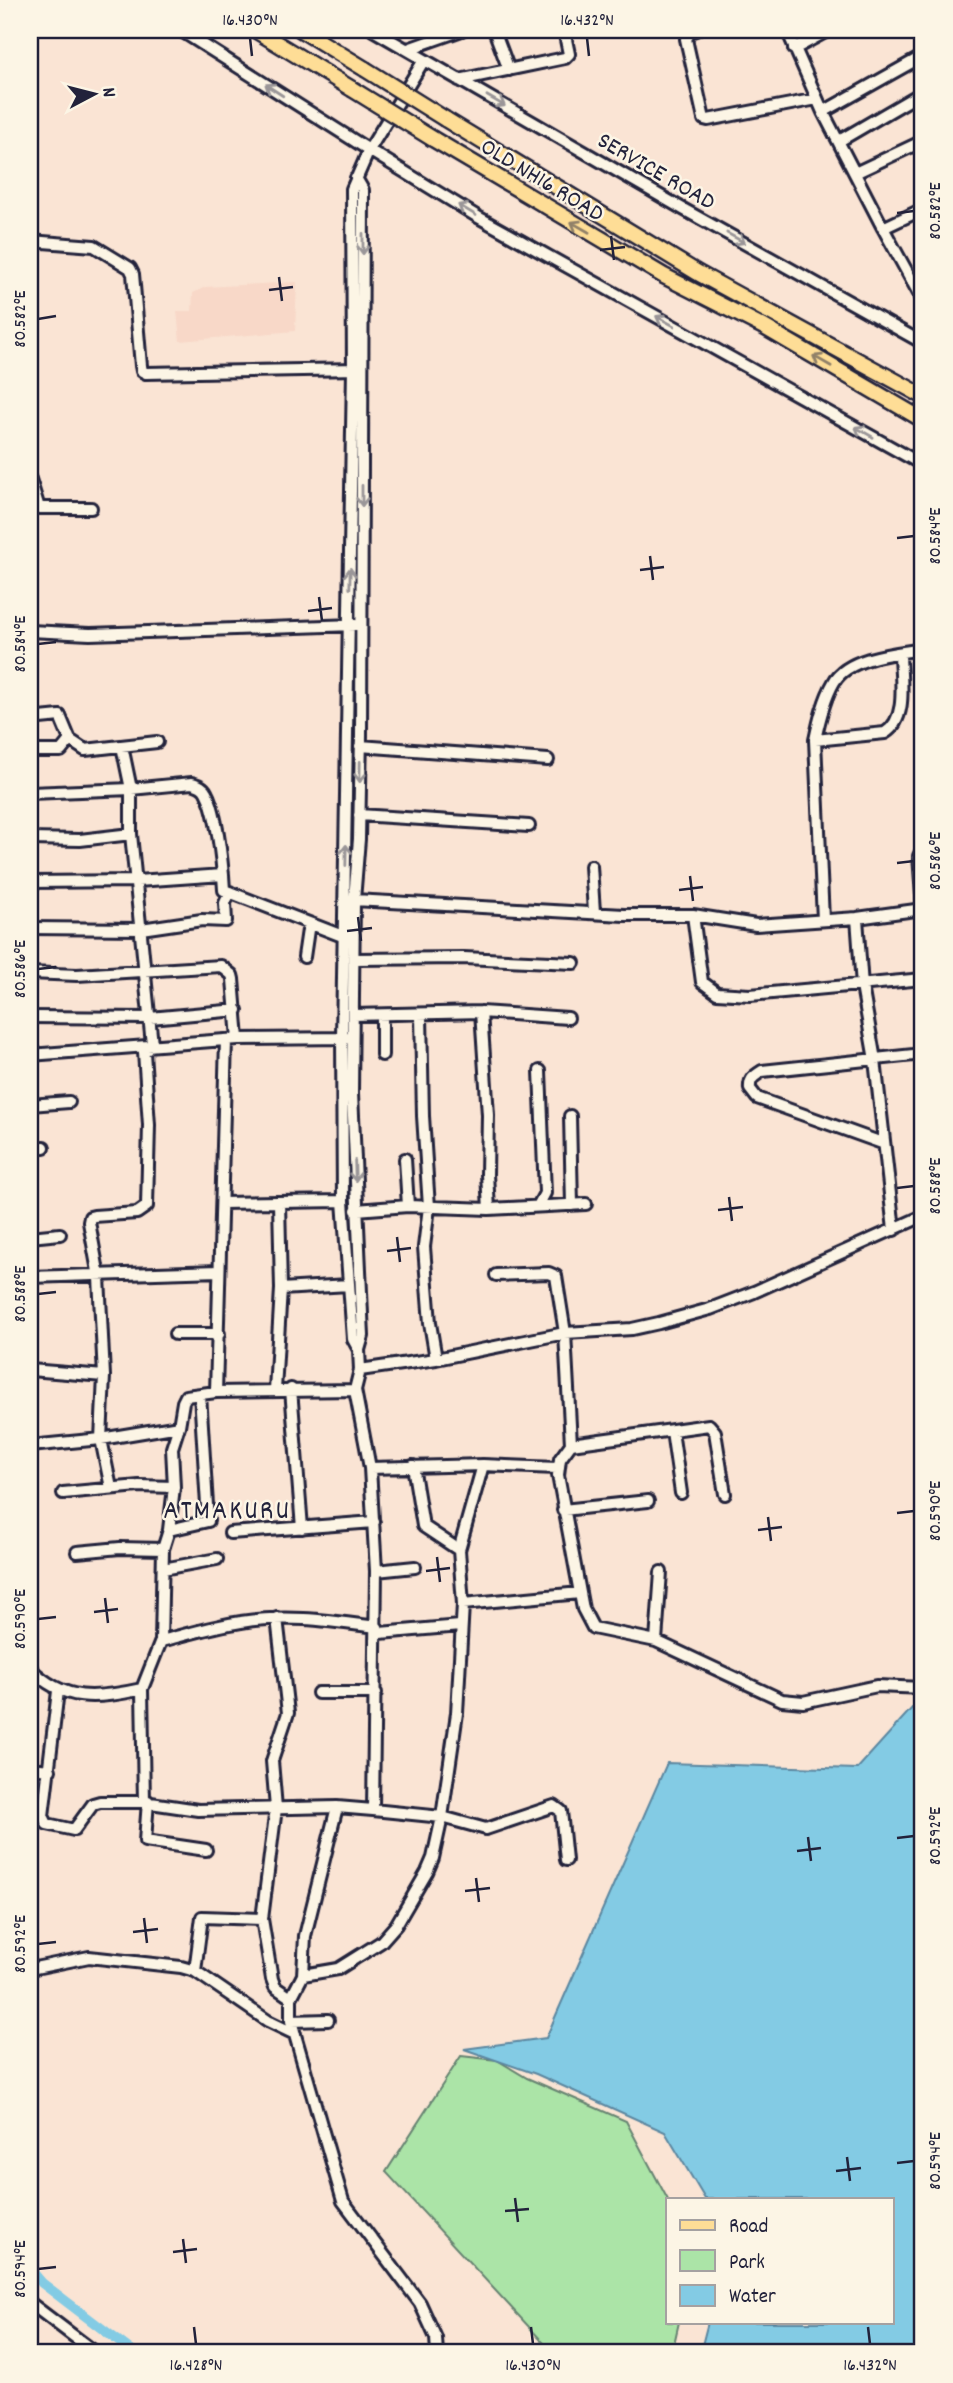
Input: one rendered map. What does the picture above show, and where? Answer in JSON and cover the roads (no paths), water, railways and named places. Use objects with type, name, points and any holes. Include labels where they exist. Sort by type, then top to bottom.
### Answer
[{"type":"main road","name":"OLD NH16 ROAD","points":[[255,30],[664,276],[764,327],[923,420]]},
{"type":"main road","name":"OLD NH16 ROAD","points":[[301,30],[698,273],[923,396]]},
{"type":"street","points":[[180,30],[478,216],[923,466]]},
{"type":"street","name":"SERVICE ROAD","points":[[373,30],[682,209],[923,342]]},
{"type":"street","points":[[408,49],[462,30]]},
{"type":"street","points":[[495,30],[509,70]]},
{"type":"street","points":[[459,80],[565,58],[569,54],[564,30]]},
{"type":"street","points":[[696,30],[690,32],[686,39],[704,119],[817,99]]},
{"type":"street","points":[[787,30],[823,112],[883,228],[919,282],[923,301]]},
{"type":"street","points":[[794,49],[829,30]]},
{"type":"street","points":[[823,112],[923,56]]},
{"type":"street","points":[[373,1810],[376,1571],[370,1468],[355,1390],[363,1336],[345,937],[355,625],[358,369],[352,188],[369,150],[424,60]]},
{"type":"street","points":[[839,141],[923,93]]},
{"type":"street","points":[[855,173],[923,141]]},
{"type":"street","points":[[883,228],[923,209]]},
{"type":"street","points":[[30,241],[94,246],[130,268],[133,274],[141,366],[146,373],[358,369]]},
{"type":"street","points":[[30,479],[39,508],[91,508]]},
{"type":"street","points":[[30,631],[90,634],[355,625]]},
{"type":"street","points":[[355,625],[360,746],[359,815],[354,900],[353,1015],[348,1038],[343,1201],[353,1339],[359,1350]]},
{"type":"street","points":[[822,920],[815,740],[820,718],[834,682],[840,675],[871,658],[923,649]]},
{"type":"street","points":[[815,740],[885,733],[893,728],[900,709],[900,653]]},
{"type":"street","points":[[30,719],[60,716],[70,740],[85,750],[157,741]]},
{"type":"street","points":[[30,751],[61,751],[70,740]]},
{"type":"street","points":[[111,1488],[101,1439],[104,1376],[99,1277],[89,1222],[90,1217],[137,1213],[147,1206],[149,1125],[145,1052],[152,1045],[131,834],[131,789],[121,746]]},
{"type":"street","points":[[360,746],[548,760]]},
{"type":"street","points":[[30,793],[131,789],[192,783],[205,790],[219,839],[225,890],[345,937]]},
{"type":"street","points":[[359,815],[529,826]]},
{"type":"street","points":[[30,839],[80,840],[131,834]]},
{"type":"street","points":[[354,900],[624,915],[693,915],[756,925],[857,918],[923,909],[919,856],[923,849]]},
{"type":"street","points":[[591,866],[594,912]]},
{"type":"street","points":[[30,882],[137,881],[223,875]]},
{"type":"street","points":[[30,928],[142,929],[202,920],[226,921],[225,903],[230,892]]},
{"type":"street","points":[[693,915],[702,982],[718,993],[750,995],[923,979]]},
{"type":"street","points":[[857,918],[862,986],[875,1060],[882,1143],[894,1230]]},
{"type":"street","points":[[304,957],[309,923]]},
{"type":"street","points":[[354,959],[464,958],[574,963]]},
{"type":"street","points":[[30,974],[77,975],[220,967],[232,975],[239,1038]]},
{"type":"street","points":[[30,1017],[150,1018],[237,1010]]},
{"type":"street","points":[[353,1015],[481,1012],[568,1018]]},
{"type":"street","points":[[481,1012],[488,1115],[486,1174],[489,1209]]},
{"type":"street","points":[[421,1015],[429,1207],[424,1247],[430,1323],[436,1359]]},
{"type":"street","points":[[382,1016],[382,1055]]},
{"type":"street","points":[[30,1055],[239,1038],[348,1038]]},
{"type":"street","points":[[216,1392],[226,1040]]},
{"type":"street","points":[[882,1143],[757,1098],[750,1089],[753,1076],[762,1071],[923,1054]]},
{"type":"street","points":[[538,1206],[545,1194],[540,1070]]},
{"type":"street","points":[[30,1105],[69,1102]]},
{"type":"street","points":[[570,1116],[572,1205]]},
{"type":"street","points":[[30,1149],[44,1147]]},
{"type":"street","points":[[405,1159],[408,1206]]},
{"type":"street","points":[[222,1203],[343,1201]]},
{"type":"street","points":[[275,1390],[281,1289],[279,1202]]},
{"type":"street","points":[[356,1210],[408,1206],[489,1209],[586,1204]]},
{"type":"street","points":[[360,1370],[436,1359],[565,1333],[632,1329],[710,1309],[775,1283],[923,1216]]},
{"type":"street","points":[[30,1237],[60,1234]]},
{"type":"street","points":[[30,1277],[219,1272]]},
{"type":"street","points":[[496,1275],[548,1273],[556,1276],[565,1333],[571,1444],[557,1468],[583,1609],[593,1628],[656,1641],[782,1700],[803,1702],[877,1686],[923,1688]]},
{"type":"street","points":[[281,1289],[349,1284]]},
{"type":"street","points":[[175,1334],[219,1334]]},
{"type":"street","points":[[30,1370],[104,1376]]},
{"type":"street","points":[[291,1389],[302,1528]]},
{"type":"street","points":[[206,1850],[145,1841],[142,1689],[161,1641],[163,1549],[169,1530],[174,1486],[172,1448],[183,1402],[186,1396],[216,1392],[355,1390]]},
{"type":"street","points":[[169,1530],[208,1521],[200,1394]]},
{"type":"street","points":[[571,1444],[709,1425],[713,1428],[725,1494]]},
{"type":"street","points":[[30,1446],[101,1439],[179,1426]]},
{"type":"street","points":[[672,1431],[681,1493]]},
{"type":"street","points":[[370,1468],[483,1465],[557,1468]]},
{"type":"street","points":[[303,1975],[338,1969],[381,1942],[427,1872],[433,1858],[442,1817],[457,1713],[463,1604],[459,1549],[483,1465]]},
{"type":"street","points":[[413,1466],[423,1526],[459,1549]]},
{"type":"street","points":[[63,1493],[174,1486]]},
{"type":"street","points":[[563,1510],[648,1501]]},
{"type":"street","points":[[230,1533],[374,1522]]},
{"type":"street","points":[[77,1552],[120,1548],[163,1549]]},
{"type":"street","points":[[163,1569],[217,1559]]},
{"type":"street","points":[[376,1571],[415,1567]]},
{"type":"street","points":[[656,1641],[661,1572]]},
{"type":"street","points":[[463,1604],[580,1593]]},
{"type":"street","points":[[161,1641],[242,1621],[277,1618],[314,1619],[377,1627]]},
{"type":"street","points":[[277,1618],[288,1713],[272,1761],[276,1808],[262,1919],[275,1987],[291,1997]]},
{"type":"street","points":[[377,1627],[380,1633],[460,1626]]},
{"type":"street","points":[[30,1668],[58,1691],[104,1697],[142,1689]]},
{"type":"street","points":[[58,1691],[43,1816],[47,1824],[74,1830],[93,1804],[100,1802],[146,1801],[198,1810],[337,1807],[442,1817],[486,1829],[558,1807],[561,1811],[566,1860]]},
{"type":"street","points":[[318,1693],[376,1693]]},
{"type":"street","points":[[30,1768],[50,1770]]},
{"type":"street","points":[[337,1807],[305,1936],[303,1975],[291,1997],[291,2021],[343,2201],[419,2303],[436,2338],[437,2353]]},
{"type":"street","points":[[195,1971],[202,1917],[262,1919]]},
{"type":"street","points":[[30,1969],[77,1958],[97,1957],[195,1971],[268,2021],[295,2034]]},
{"type":"street","points":[[291,2021],[328,2020]]},
{"type":"street","points":[[30,2303],[96,2353]]},
{"type":"water","points":[[912,1708],[923,1708],[923,2353],[700,2353],[707,2324],[894,2324],[894,2198],[704,2198],[665,2132],[536,2074],[464,2049],[546,2038],[667,1763],[857,1769]]},
{"type":"waterway","points":[[30,2269],[42,2283],[134,2353]]},
{"type":"district","name":"ATMAKURU","points":[[227,1508]]}]
